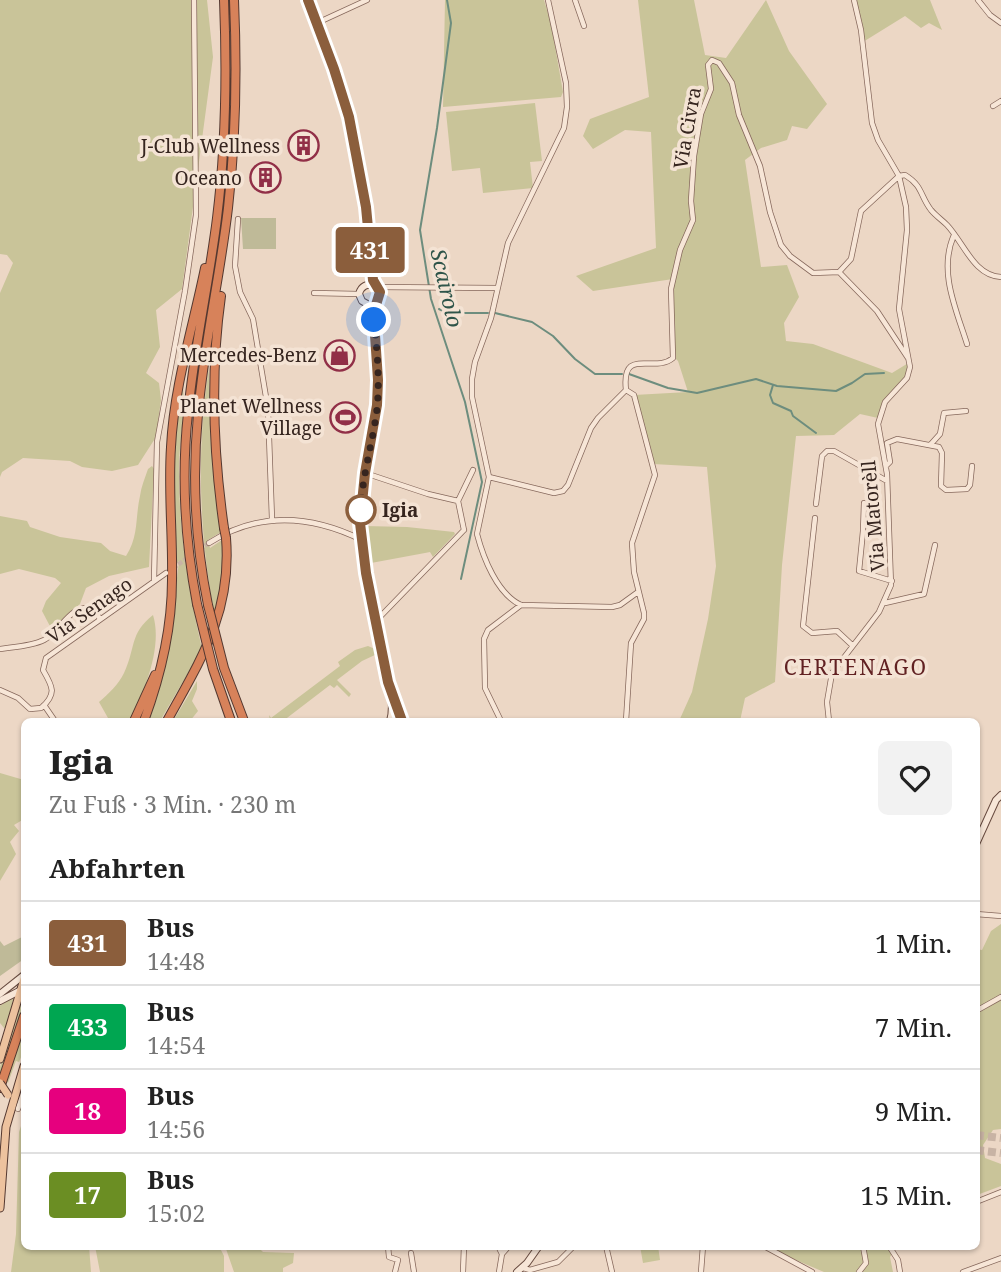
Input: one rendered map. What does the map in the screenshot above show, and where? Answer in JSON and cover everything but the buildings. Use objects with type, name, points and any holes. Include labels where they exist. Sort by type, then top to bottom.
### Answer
[{"type":"highway","points":[[224,0],[226,91],[221,183],[191,384],[185,444],[187,536],[197,604],[209,654],[231,718]]},
{"type":"highway","points":[[234,0],[236,78],[231,179],[200,391],[195,446],[197,528],[208,605],[224,668],[243,718]]},
{"type":"highway","points":[[169,718],[206,650],[218,621],[227,577],[226,538],[215,456],[214,380],[218,317],[233,209],[231,179]]},
{"type":"highway","points":[[145,718],[161,670],[169,625],[173,580],[169,481],[172,428],[221,183]]},
{"type":"highway","points":[[135,718],[154,677],[169,625]]},
{"type":"highway","points":[[0,1088],[21,1025]]},
{"type":"main road","points":[[308,0],[334,69],[356,148],[367,219],[370,264],[375,286],[380,292],[374,320],[377,405],[361,511],[362,540],[388,682],[392,708],[390,718]]},
{"type":"main road","points":[[370,264],[365,286],[359,294],[374,320]]},
{"type":"main road","points":[[365,286],[375,286]]},
{"type":"main road","points":[[366,304],[377,302]]},
{"type":"main road","points":[[388,682],[401,718]]},
{"type":"main road","points":[[980,835],[996,800],[1001,795]]},
{"type":"main road","points":[[0,994],[21,979]]},
{"type":"main road","points":[[0,1001],[21,990]]},
{"type":"main road","points":[[0,1059],[21,992]]},
{"type":"main road","points":[[0,1027],[5,1041]]},
{"type":"main road","points":[[0,1208],[3,1151],[9,1115],[21,1076]]},
{"type":"main road","points":[[0,1083],[8,1095],[9,1115]]},
{"type":"main road","points":[[520,1270],[536,1250]]},
{"type":"street","points":[[154,582],[157,442],[184,299],[196,215],[194,0]]},
{"type":"street","points":[[317,23],[368,0]]},
{"type":"street","points":[[548,0],[566,83],[564,128],[511,236],[485,337],[475,362],[471,387],[477,429],[489,477],[477,534],[485,563],[512,601],[521,605],[589,608],[618,606],[639,592]]},
{"type":"street","points":[[575,0],[584,26]]},
{"type":"street","points":[[853,0],[862,30],[872,123],[899,176],[907,222],[899,294],[900,319],[909,362]]},
{"type":"street","points":[[978,0],[990,15],[1001,23]]},
{"type":"street","name":"Via Civra","points":[[626,390],[627,370],[631,365],[664,363],[673,358],[671,289],[682,242],[693,220],[691,201],[694,156],[701,114],[711,89],[708,65],[712,60],[719,62],[733,83],[739,115],[760,166],[770,212],[781,245],[790,256],[813,273],[839,272]]},
{"type":"street","points":[[993,106],[1001,101]]},
{"type":"street","points":[[909,362],[877,311],[839,272],[851,258],[862,211],[899,176],[905,175],[919,186],[931,210],[954,234],[981,270],[993,277],[1001,277]]},
{"type":"street","points":[[238,219],[235,266],[240,292],[253,319],[268,410],[272,519]]},
{"type":"street","points":[[954,234],[950,244],[948,283],[967,344]]},
{"type":"street","points":[[375,286],[497,288]]},
{"type":"street","points":[[314,293],[359,294]]},
{"type":"street","points":[[898,344],[906,342]]},
{"type":"street","name":"Via Matorèll","points":[[829,718],[827,702],[830,677],[884,603],[892,580],[888,481],[878,436],[878,418],[889,398],[908,378],[909,362]]},
{"type":"street","points":[[489,477],[554,492],[563,491],[598,418],[626,390],[634,396],[655,475],[654,486],[632,543],[644,619],[631,643],[626,718]]},
{"type":"street","points":[[931,445],[940,433],[944,413],[966,411]]},
{"type":"street","points":[[886,466],[890,462],[886,446],[891,440],[937,446],[942,451],[940,481],[946,491],[964,491],[969,488],[972,466]]},
{"type":"street","points":[[816,504],[822,456],[827,451],[834,451],[888,481]]},
{"type":"street","points":[[464,530],[458,501],[473,470]]},
{"type":"street","points":[[365,473],[458,501]]},
{"type":"street","points":[[864,503],[859,571],[892,580]]},
{"type":"street","points":[[814,518],[803,626],[812,633],[837,631],[852,645]]},
{"type":"street","points":[[209,543],[231,530],[272,519],[326,525],[362,540]]},
{"type":"street","points":[[464,530],[477,534]]},
{"type":"street","points":[[376,621],[464,530]]},
{"type":"street","points":[[884,603],[924,594],[935,545]]},
{"type":"street","name":"Via Senago","points":[[44,705],[50,699],[52,688],[43,670],[44,660],[166,573]]},
{"type":"street","points":[[500,718],[485,688],[484,639],[488,629],[521,605]]},
{"type":"street","points":[[0,649],[43,640],[71,614],[82,608],[91,607],[100,619]]},
{"type":"street","points":[[0,690],[13,695],[30,709],[37,710],[44,705],[53,718]]},
{"type":"street","points":[[980,914],[1001,916]]},
{"type":"street","points":[[980,1009],[1001,997]]},
{"type":"street","points":[[18,1109],[21,1100]]},
{"type":"street","points":[[980,1200],[1001,1192]]},
{"type":"street","points":[[389,1250],[390,1257],[398,1260],[395,1272]]},
{"type":"street","points":[[454,1272],[463,1272],[464,1250]]},
{"type":"street","points":[[500,1250],[502,1254]]},
{"type":"street","points":[[499,1272],[502,1254],[506,1250]]},
{"type":"street","points":[[520,1270],[558,1262],[570,1250]]},
{"type":"street","points":[[607,1250],[612,1272]]},
{"type":"street","points":[[701,1272],[703,1250]]},
{"type":"street","points":[[771,1250],[812,1272]]},
{"type":"street","points":[[859,1272],[866,1263],[864,1250]]},
{"type":"street","points":[[892,1250],[898,1260],[900,1272]]},
{"type":"street","points":[[411,1253],[414,1272]]},
{"type":"street","points":[[965,1272],[1001,1258]]},
{"type":"street","points":[[558,1262],[559,1271]]},
{"type":"shaded area","points":[[0,0],[207,0],[213,57],[182,289],[156,310],[160,347],[146,373],[159,383],[161,400],[156,437],[138,465],[112,471],[82,467],[70,461],[23,458],[2,472],[0,477],[0,293],[13,263],[7,255],[0,254]]},
{"type":"shaded area","points":[[445,0],[544,0],[551,23],[563,92],[561,97],[443,107]]},
{"type":"shaded area","points":[[638,0],[694,0],[705,55],[726,58],[766,0],[789,51],[827,104],[807,129],[792,126],[787,140],[761,148],[745,160],[761,267],[787,265],[799,297],[784,323],[786,341],[813,344],[892,373],[910,362],[910,371],[889,398],[878,418],[860,414],[834,435],[796,436],[782,565],[775,682],[745,698],[741,718],[680,718],[692,692],[716,566],[707,467],[653,464],[634,395],[688,392],[678,361],[673,356],[673,279],[593,291],[576,276],[656,248],[651,132],[625,130],[593,149],[583,136],[590,119],[649,97]]},
{"type":"shaded area","points":[[854,0],[930,0],[942,30],[929,23],[921,28],[905,16],[863,42]]},
{"type":"shaded area","points":[[535,103],[542,161],[530,162],[533,188],[483,193],[480,168],[452,171],[446,112]]},
{"type":"shaded area","points":[[241,218],[276,218],[276,249],[243,249]]},
{"type":"shaded area","points":[[209,368],[211,446],[221,532],[208,540],[210,548],[222,540],[223,578],[215,617],[205,555],[201,493],[202,430]]},
{"type":"shaded area","points":[[183,388],[179,496],[189,584],[202,649],[162,718],[149,718],[168,655],[179,561],[177,563],[176,559],[173,472]]},
{"type":"shaded area","points":[[152,466],[149,567],[109,576],[86,588],[80,604],[52,630],[42,611],[46,601],[61,583],[55,578],[19,569],[0,574],[0,516],[27,521],[30,527],[60,537],[101,543],[110,551],[126,556],[135,534],[142,486],[148,469]]},
{"type":"shaded area","points":[[365,526],[407,527],[455,534],[433,557],[430,552],[371,563]]},
{"type":"shaded area","points":[[153,615],[156,641],[146,683],[131,718],[108,718],[99,702],[122,677],[136,635]]},
{"type":"shaded area","points":[[368,646],[375,649],[377,654],[362,661],[337,680],[351,694],[349,697],[337,685],[334,688],[330,685],[287,718],[271,718],[340,666],[338,662],[355,650]]},
{"type":"shaded area","points":[[197,681],[192,701],[198,711],[192,718],[175,718]]},
{"type":"shaded area","points":[[0,773],[21,779],[21,821],[14,825],[19,831],[10,842],[16,854],[0,881]]},
{"type":"shaded area","points":[[1001,924],[1001,1129],[993,1130],[983,1145],[985,1158],[1001,1164],[1001,1186],[980,1194],[980,950],[991,931]]},
{"type":"shaded area","points":[[21,938],[21,961],[0,976],[0,941],[4,946]]},
{"type":"shaded area","points":[[14,996],[4,1028],[0,1023],[0,1006]]},
{"type":"shaded area","points":[[20,996],[21,1016],[0,1074],[0,1067]]},
{"type":"shaded area","points":[[21,1033],[21,1057],[19,1062],[16,1061],[8,1083],[6,1080]]},
{"type":"shaded area","points":[[21,1126],[21,1250],[89,1250],[91,1272],[11,1272],[16,1234]]},
{"type":"shaded area","points":[[96,1250],[221,1250],[224,1256],[224,1272],[100,1272]]},
{"type":"shaded area","points":[[226,1250],[294,1253],[293,1263],[283,1268],[283,1272],[234,1272]]},
{"type":"shaded area","points":[[641,1250],[659,1250],[660,1260],[643,1263]]},
{"type":"shaded area","points":[[894,1250],[890,1257],[893,1272],[824,1272],[777,1252]]},
{"type":"waterway","name":"Scairolo","points":[[447,0],[451,23],[420,230],[431,299],[465,402],[482,482],[461,579]]},
{"type":"waterway","points":[[439,309],[447,313],[488,313]]},
{"type":"waterway","points":[[495,313],[532,322],[553,336],[575,359],[595,374],[622,374]]},
{"type":"waterway","points":[[629,374],[668,388],[697,393],[756,379],[777,386],[836,391],[865,374],[884,373]]},
{"type":"waterway","points":[[773,385],[770,395],[773,403],[791,411],[793,416],[816,433]]},
{"type":"tunnel","points":[[173,568],[209,543]]},
{"type":"tunnel","points":[[980,1135],[1001,1138]]},
{"type":"tunnel","points":[[980,1150],[1001,1153]]},
{"type":"bus line","name":"431","points":[[308,0],[349,117],[366,207],[370,264],[375,286],[380,292],[374,320],[377,405],[362,492],[360,523],[366,573],[388,682],[401,718]]},
{"type":"place","name":"J-Club Wellness","points":[[303,146]]},
{"type":"place","name":"Oceano","points":[[265,178]]},
{"type":"place","name":"Mercedes-Benz","points":[[340,355]]},
{"type":"place","name":"Planet Wellness Village","points":[[345,417]]},
{"type":"place","name":"Igia","points":[[361,510]]},
{"type":"district","name":"CERTENAGO","points":[[856,667]]},
{"type":"route","points":[[361,510],[377,405],[374,320]]}]
